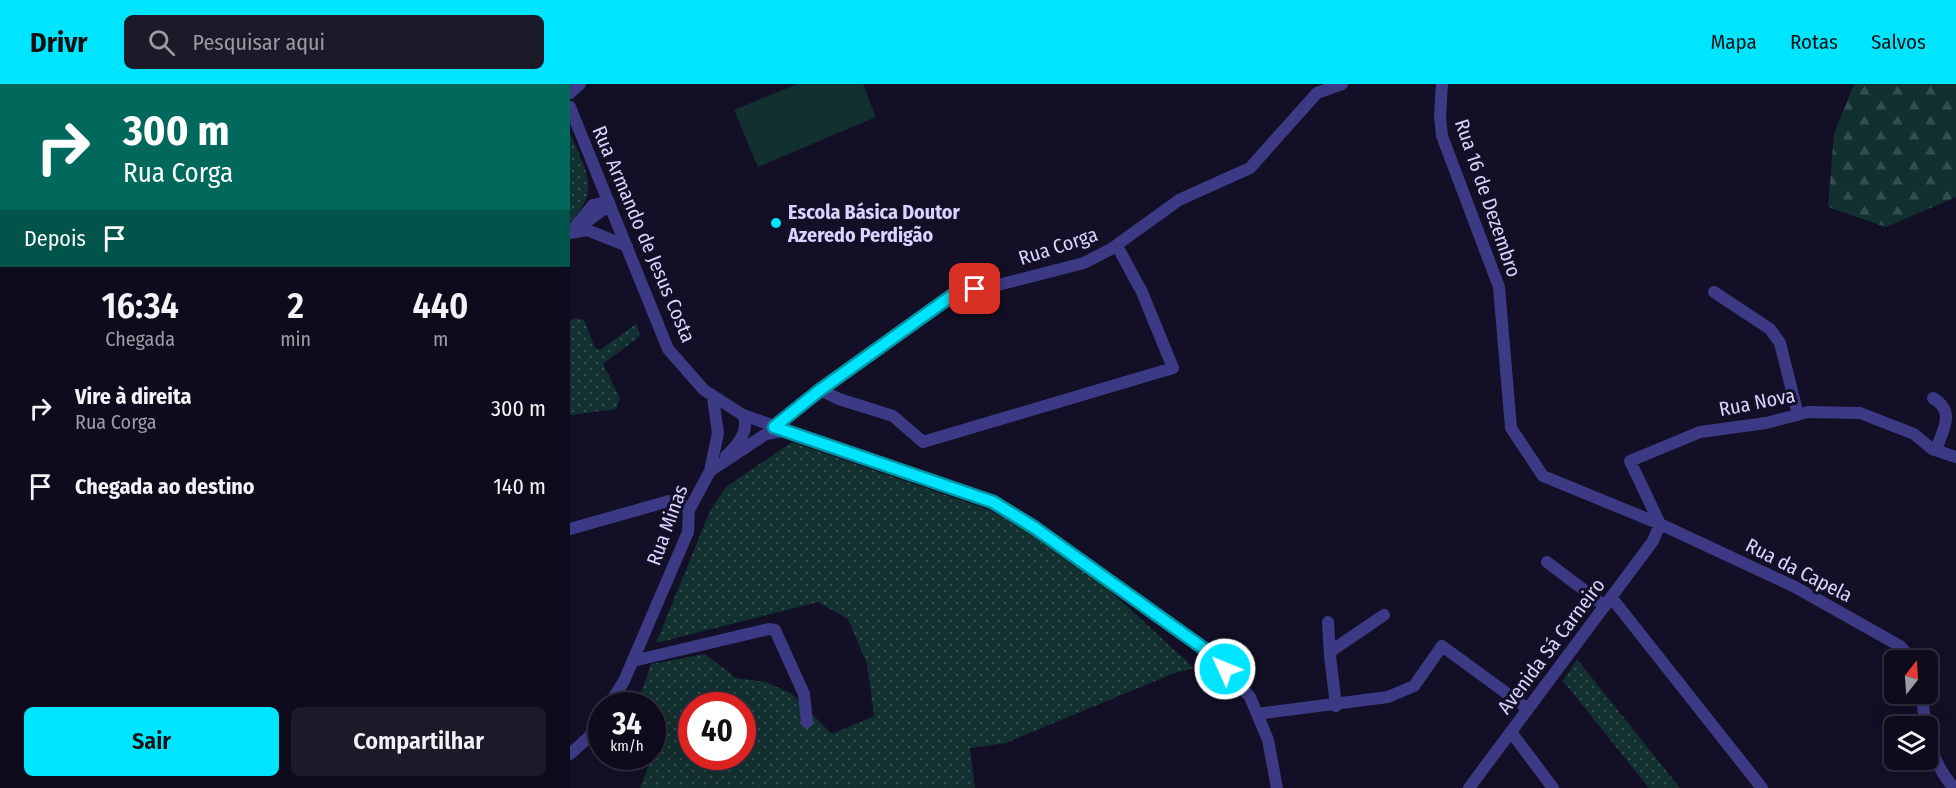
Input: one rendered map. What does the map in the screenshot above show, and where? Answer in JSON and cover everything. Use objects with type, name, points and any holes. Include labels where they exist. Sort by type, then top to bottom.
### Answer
[{"type":"street","points":[[570,93],[580,84]]},
{"type":"street","name":"Rua Corga","points":[[780,428],[820,390],[957,292],[994,286],[1084,263],[1117,246],[1179,200],[1250,168],[1317,93],[1342,84]]},
{"type":"street","name":"Rua 16 de Dezembro","points":[[1442,84],[1440,116],[1442,136],[1498,287],[1511,428],[1543,476],[1660,524]]},
{"type":"street","name":"Rua Armando de Jesus Costa","points":[[570,107],[668,349],[685,371],[713,398],[743,415],[993,502],[1035,528],[1213,655],[1250,697],[1268,740],[1277,788]]},
{"type":"street","points":[[591,208],[599,177]]},
{"type":"street","points":[[570,233],[598,202],[609,202]]},
{"type":"street","points":[[570,233],[604,209],[609,202]]},
{"type":"street","points":[[570,233],[587,230],[627,246]]},
{"type":"street","points":[[820,390],[838,399],[893,416],[923,442],[1173,368],[1142,292],[1117,246]]},
{"type":"street","points":[[1714,292],[1770,330],[1780,343],[1798,415]]},
{"type":"street","points":[[710,471],[718,434],[713,398]]},
{"type":"street","points":[[1934,398],[1945,405],[1947,412],[1936,450]]},
{"type":"street","name":"Rua Nova","points":[[1660,524],[1630,461],[1700,432],[1766,423],[1808,412],[1860,413],[1914,434],[1936,450],[1956,457]]},
{"type":"street","points":[[710,471],[735,448],[745,425],[743,415]]},
{"type":"street","name":"Rua Minas","points":[[616,692],[633,661],[688,532],[689,510],[710,471],[766,434],[780,428]]},
{"type":"street","points":[[570,529],[669,501],[679,503],[689,510]]},
{"type":"street","name":"Avenida Sá Carneiro","points":[[1469,788],[1653,541],[1660,524]]},
{"type":"street","name":"Rua da Capela","points":[[1660,524],[1796,587],[1904,650]]},
{"type":"street","points":[[1547,562],[1608,602],[1762,788]]},
{"type":"street","points":[[1330,656],[1331,651],[1384,615]]},
{"type":"street","points":[[1328,622],[1336,706]]},
{"type":"street","points":[[633,661],[768,629],[776,630],[804,693],[807,722]]},
{"type":"street","points":[[1257,714],[1336,706],[1388,697],[1414,687],[1442,646],[1528,709]]},
{"type":"street","points":[[1511,732],[1553,788]]},
{"type":"street","points":[[570,754],[588,738]]},
{"type":"street","points":[[1938,768],[1954,788]]},
{"type":"green space","points":[[797,84],[863,84],[876,117],[758,167],[734,110]]},
{"type":"green space","points":[[1854,84],[1956,84],[1956,197],[1886,227],[1828,207],[1834,134]]},
{"type":"green space","points":[[570,133],[585,168],[588,189],[586,200],[570,222]]},
{"type":"green space","points":[[576,318],[584,320],[595,348],[600,350],[636,324],[640,336],[603,364],[620,398],[616,409],[570,415],[570,321]]},
{"type":"green space","points":[[792,442],[989,510],[1069,553],[1194,668],[1172,674],[1006,743],[970,748],[975,788],[640,788],[647,770],[666,770],[666,692],[641,692],[651,664],[705,654],[736,678],[766,682],[792,694],[832,734],[874,716],[867,664],[848,619],[818,602],[656,643],[710,511],[726,487]]},
{"type":"green space","points":[[1577,659],[1680,788],[1649,788],[1563,681]]},
{"type":"place","name":"Escola Básica Doutor Azeredo Perdigão","points":[[776,223]]},
{"type":"route","points":[[975,289],[957,292],[820,390],[774,427],[800,434],[993,502],[1035,528],[1213,655],[1225,669]]}]
